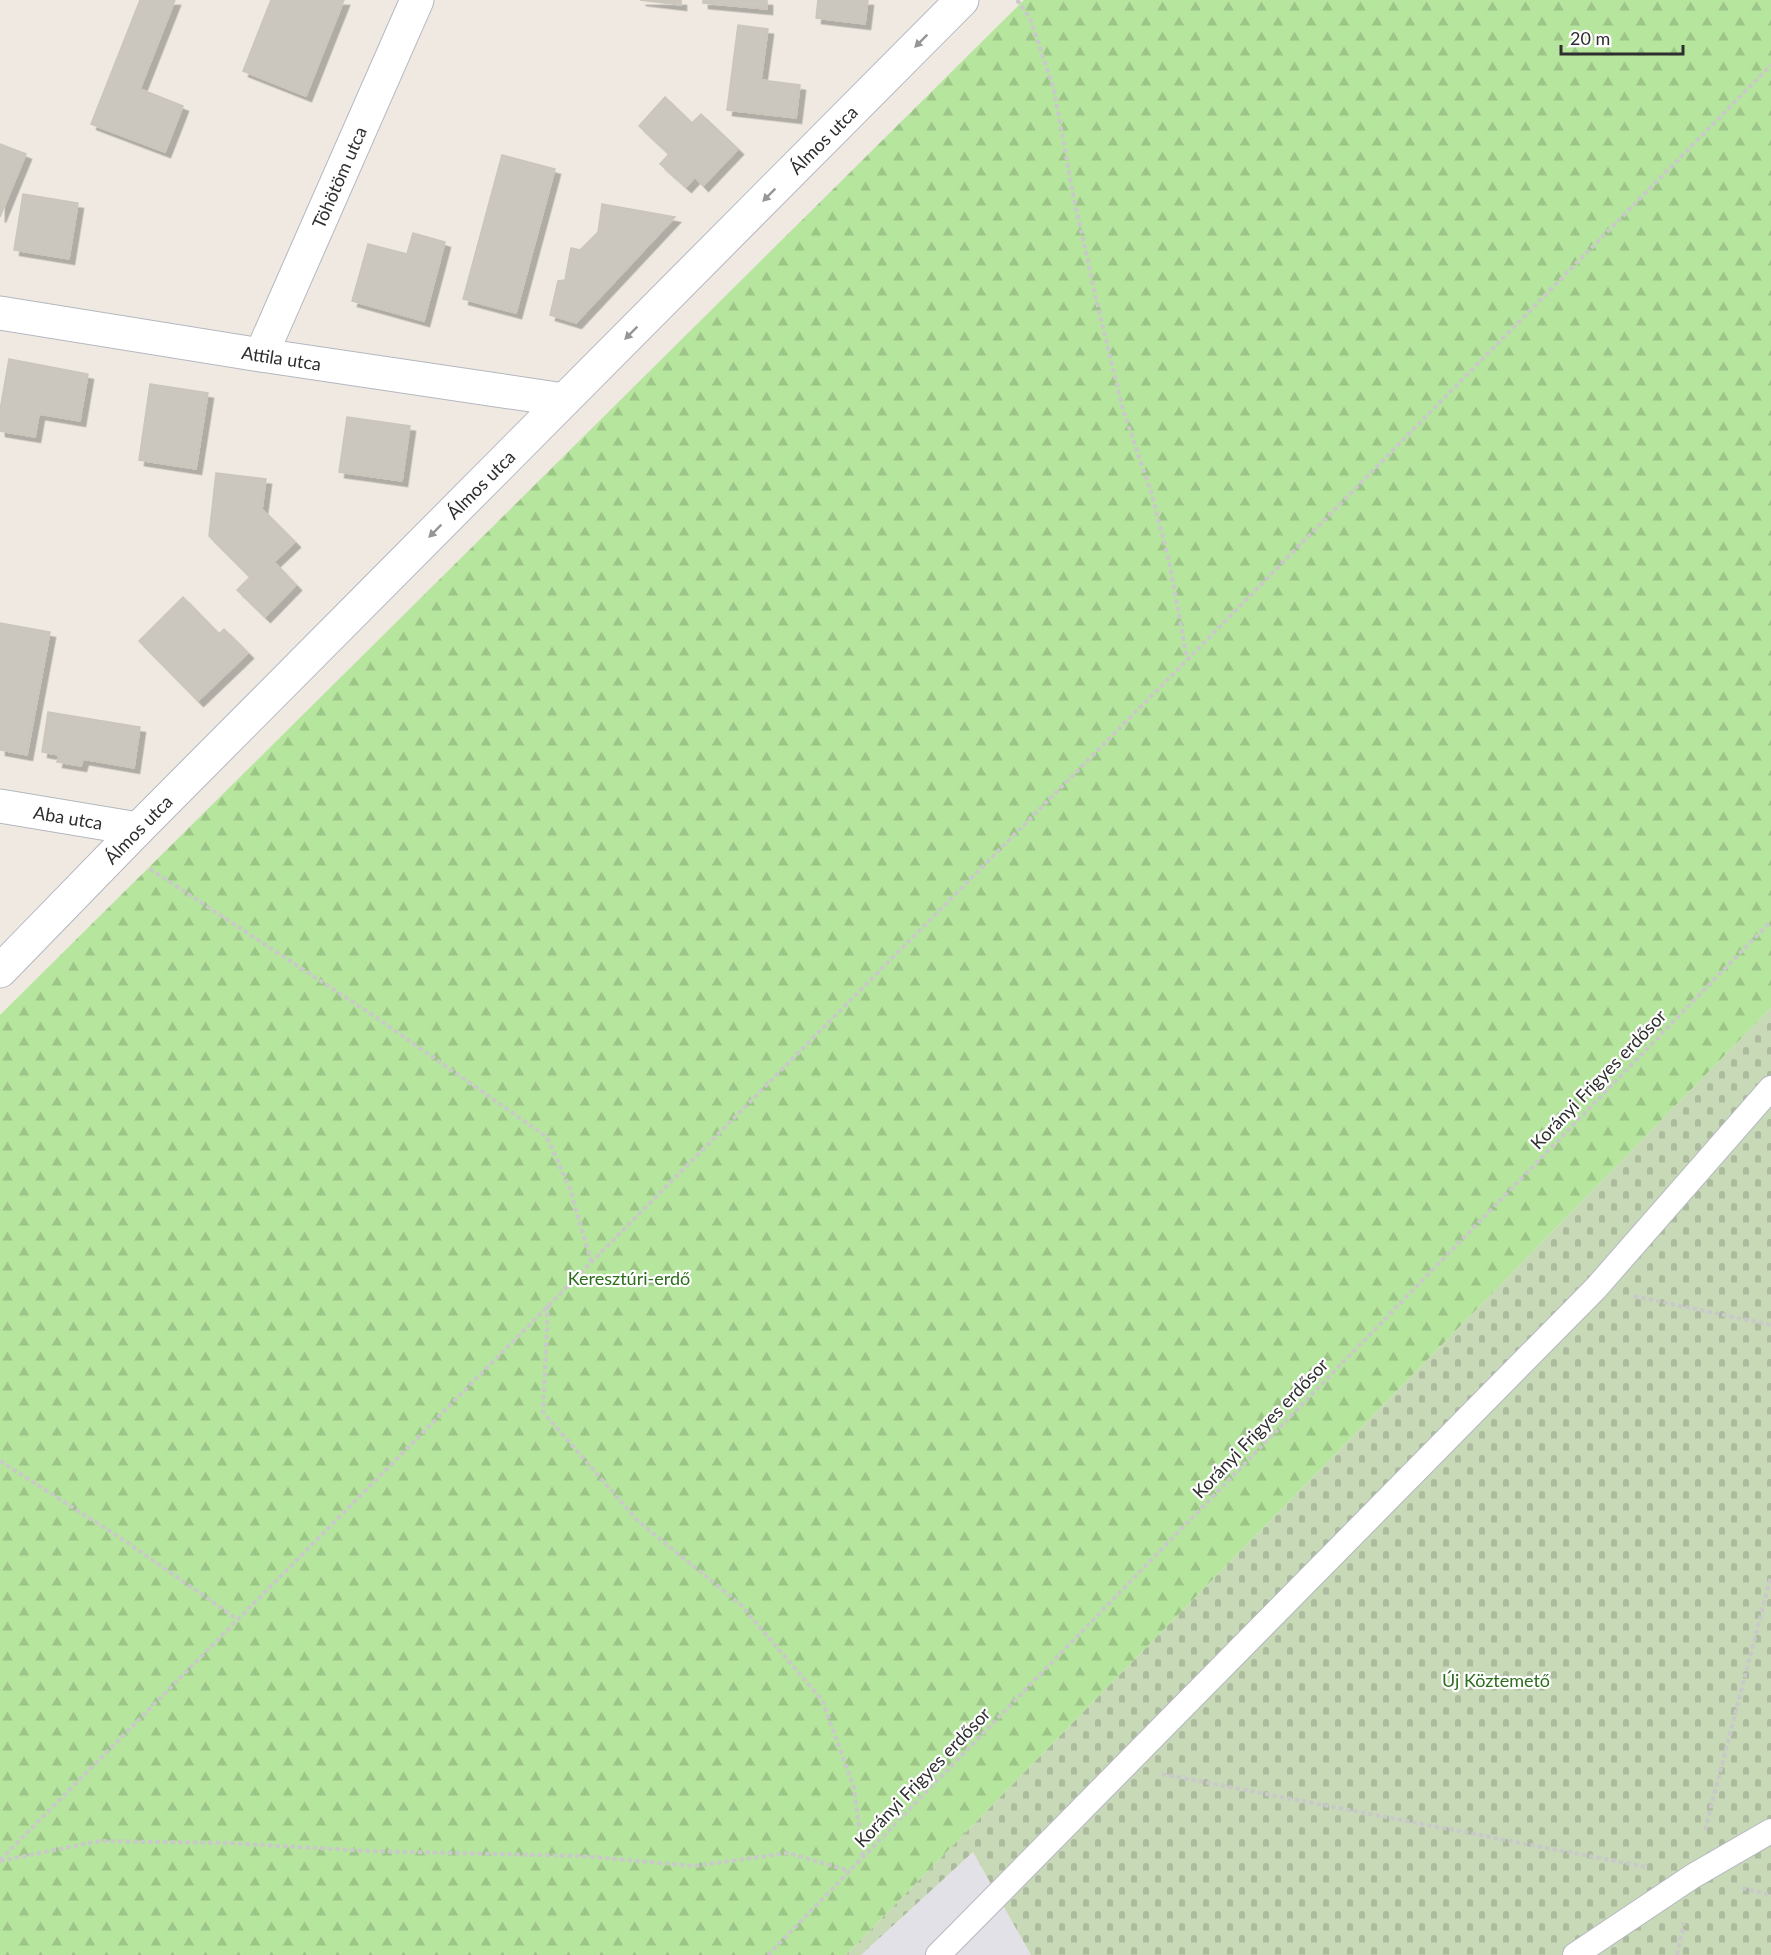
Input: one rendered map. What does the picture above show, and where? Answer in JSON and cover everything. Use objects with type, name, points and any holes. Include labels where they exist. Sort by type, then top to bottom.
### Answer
[{"type":"street","name":"Töhötöm utca","points":[[261,355],[417,0]]},
{"type":"street","name":"Álmos utca","points":[[0,971],[128,839],[962,0]]},
{"type":"street","name":"Attila utca","points":[[0,313],[564,400]]},
{"type":"street","name":"Aba utca","points":[[0,806],[128,839]]},
{"type":"lane","points":[[938,1955],[1596,1288],[1771,1089]]},
{"type":"lane","points":[[1575,1955],[1693,1876],[1771,1831]]},
{"type":"path","points":[[1017,0],[1030,18],[1054,90],[1073,194],[1098,307],[1123,410],[1152,495],[1166,550],[1187,660]]},
{"type":"path","points":[[0,1861],[1187,660],[1771,65]]},
{"type":"path","points":[[128,839],[325,983],[547,1137],[570,1189],[591,1262]]},
{"type":"path","name":"Korányi Frigyes erdősor","points":[[768,1955],[1771,921]]},
{"type":"path","points":[[1596,1288],[1771,1325]]},
{"type":"path","points":[[548,1305],[543,1412],[638,1521],[741,1605],[822,1700],[854,1788],[863,1857]]},
{"type":"path","points":[[0,1461],[125,1541],[237,1619]]},
{"type":"path","points":[[1677,1955],[1693,1876],[1771,1576]]},
{"type":"path","points":[[1123,1767],[1693,1876],[1771,1895]]},
{"type":"path","points":[[0,1861],[99,1841],[581,1856],[694,1866],[788,1853],[850,1870]]},
{"type":"shaded area","points":[[973,1852],[1031,1955],[861,1955]]},
{"type":"green space","name":"Keresztúri-erdő","points":[[1024,0],[1771,0],[1771,1008],[846,1955],[0,1955],[0,1015]]},
{"type":"green space","name":"Új Köztemető","points":[[1771,1008],[1771,1955],[1031,1955],[973,1852],[861,1955],[846,1955]]},
{"type":"building","points":[[140,0],[175,0],[140,89],[183,106],[165,152],[91,124]]},
{"type":"building","points":[[271,0],[344,0],[306,96],[243,71]]},
{"type":"building","points":[[640,0],[681,0],[681,5]]},
{"type":"building","points":[[703,0],[767,0],[767,9],[703,3]]},
{"type":"building","points":[[818,0],[868,0],[865,24],[816,18]]},
{"type":"building","points":[[738,25],[768,29],[761,80],[800,85],[796,118],[727,110]]},
{"type":"building","points":[[665,97],[692,123],[701,114],[738,149],[703,186],[695,177],[686,187],[660,164],[669,154],[639,126]]},
{"type":"building","points":[[0,144],[26,154],[0,217]]},
{"type":"building","points":[[502,155],[555,169],[516,313],[463,299]]},
{"type":"building","points":[[23,194],[78,203],[69,259],[14,250]]},
{"type":"building","points":[[602,204],[675,217],[576,323],[550,315],[558,281],[565,280],[571,248],[580,250],[598,232]]},
{"type":"building","points":[[413,233],[445,242],[424,321],[352,301],[368,244],[407,254]]},
{"type":"building","points":[[9,359],[88,374],[80,421],[39,414],[35,437],[0,431],[0,410]]},
{"type":"building","points":[[150,384],[208,393],[196,469],[139,460]]},
{"type":"building","points":[[347,417],[410,426],[402,481],[339,472]]},
{"type":"building","points":[[216,473],[266,479],[262,509],[295,542],[274,562],[296,585],[265,617],[237,590],[250,577],[209,536]]},
{"type":"building","points":[[183,597],[219,634],[224,629],[248,653],[198,701],[139,641]]},
{"type":"building","points":[[0,623],[50,632],[27,755],[0,750]]},
{"type":"building","points":[[48,712],[140,727],[134,768],[83,759],[81,766],[57,762],[59,755],[42,752]]}]
